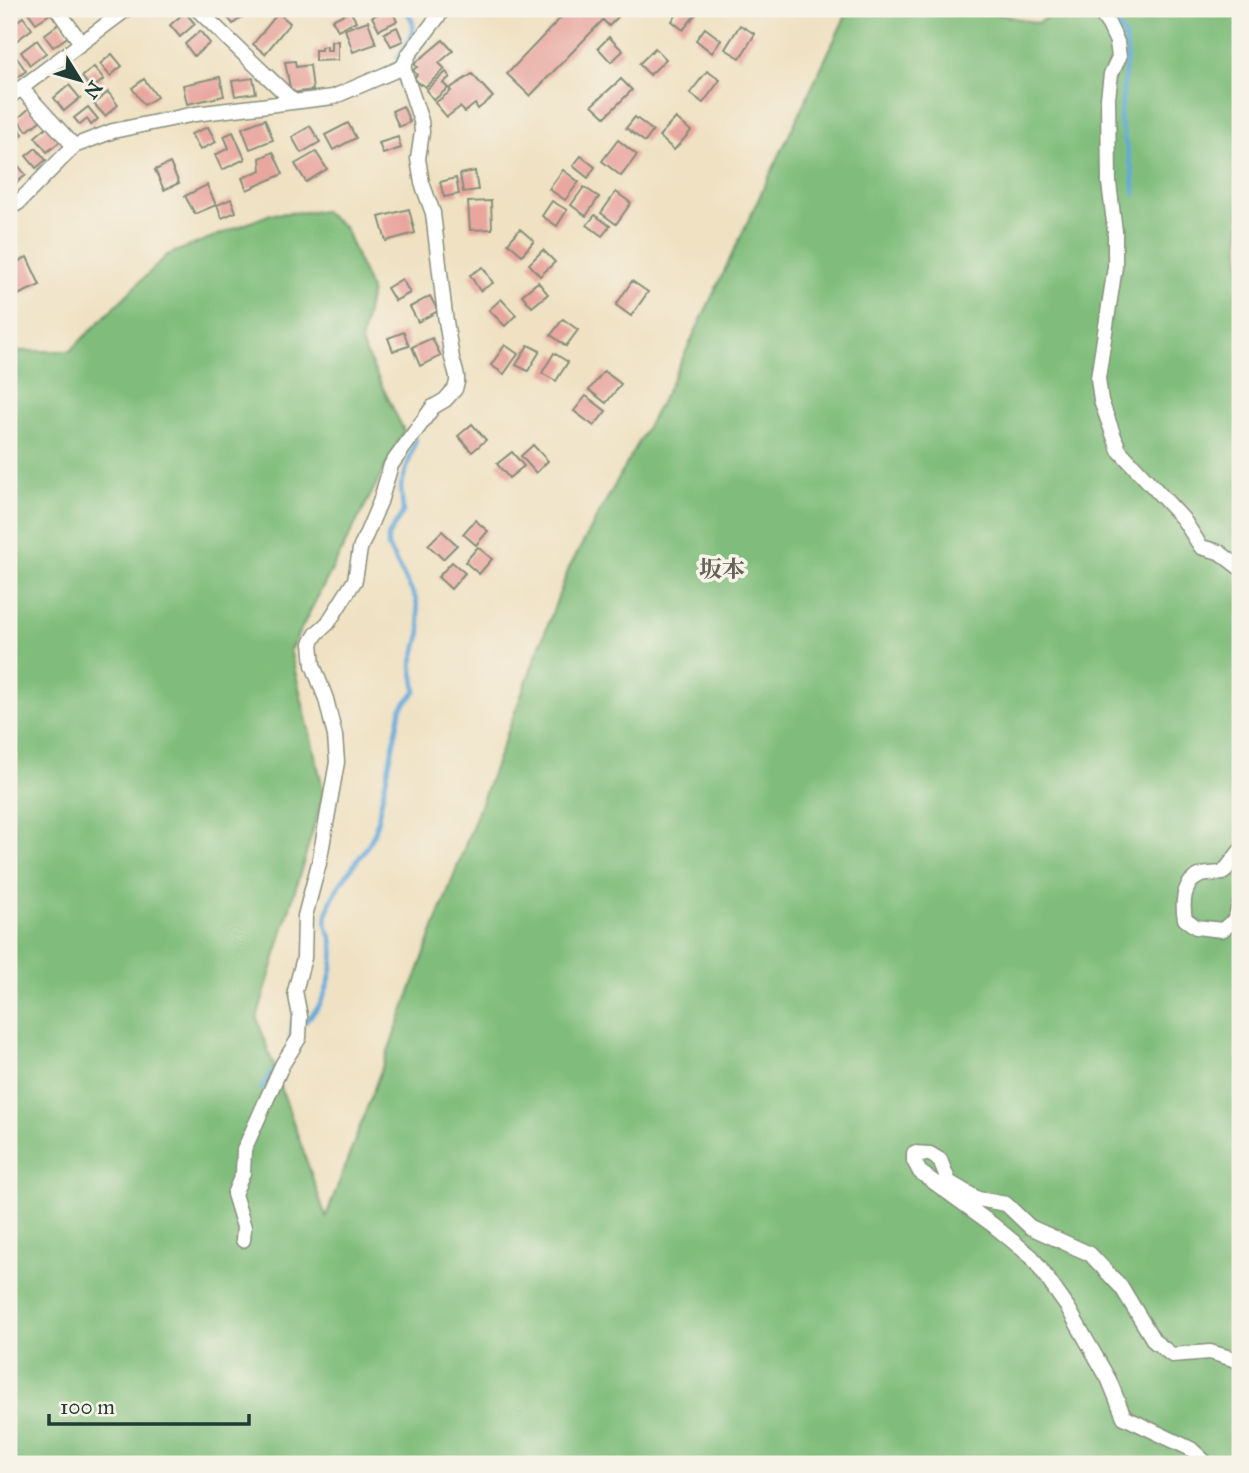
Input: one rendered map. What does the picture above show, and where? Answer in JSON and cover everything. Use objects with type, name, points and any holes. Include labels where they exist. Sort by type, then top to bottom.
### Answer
[{"type":"street","points":[[57,9],[81,43]]},
{"type":"street","points":[[74,146],[15,92],[127,9]]},
{"type":"street","points":[[197,9],[293,101]]},
{"type":"street","points":[[9,208],[18,203],[74,146],[113,131],[195,114],[333,97],[403,67],[409,54],[444,9]]},
{"type":"street","points":[[1098,9],[1117,42],[1119,57],[1111,74],[1108,98],[1109,183],[1115,231],[1115,267],[1098,378],[1101,401],[1119,450],[1183,519],[1201,547],[1219,552],[1240,568]]},
{"type":"street","points":[[243,1240],[244,1227],[234,1194],[243,1173],[244,1150],[282,1065],[299,1038],[295,991],[304,958],[305,916],[319,863],[337,762],[335,736],[327,699],[313,665],[311,643],[328,623],[355,580],[360,549],[380,502],[391,465],[433,407],[445,400],[455,389],[457,376],[448,336],[433,213],[422,183],[418,159],[421,121],[403,67]]},
{"type":"street","points":[[1240,851],[1223,873],[1198,876],[1187,888],[1182,904],[1185,919],[1196,928],[1222,930],[1235,920],[1240,903]]},
{"type":"street","points":[[1207,1464],[1191,1449],[1124,1416],[1110,1380],[1068,1308],[1031,1257],[993,1225],[920,1172],[914,1161],[914,1153],[930,1154],[940,1160],[949,1182],[978,1199],[1006,1204],[1030,1227],[1090,1254],[1122,1288],[1154,1341],[1172,1356],[1210,1352],[1240,1361]]},
{"type":"green space","points":[[849,9],[977,9],[1037,23],[1064,9],[1240,9],[1240,1464],[9,1464],[9,351],[70,351],[167,255],[271,214],[323,211],[345,228],[371,291],[361,343],[404,431],[290,650],[324,793],[257,1018],[326,1217],[569,568],[669,387]]},
{"type":"building","points":[[51,9],[53,12],[36,23],[27,11]]},
{"type":"building","points":[[237,9],[243,16],[233,24],[223,12]]},
{"type":"building","points":[[391,9],[397,21],[379,30],[372,17]]},
{"type":"building","points":[[569,9],[618,9],[622,13],[609,26],[603,20],[530,96],[507,74]]},
{"type":"building","points":[[681,9],[700,9],[683,30],[672,21]]},
{"type":"building","points":[[350,11],[356,21],[338,30],[332,20]]},
{"type":"building","points":[[185,12],[195,24],[180,37],[170,25]]},
{"type":"building","points":[[278,13],[290,23],[265,54],[253,44]]},
{"type":"building","points":[[23,17],[32,29],[16,41],[9,27]]},
{"type":"building","points":[[368,21],[376,44],[353,52],[345,29]]},
{"type":"building","points":[[60,23],[69,36],[53,47],[44,35]]},
{"type":"building","points":[[740,25],[755,34],[740,58],[725,49]]},
{"type":"building","points":[[397,27],[403,41],[391,46],[384,33]]},
{"type":"building","points":[[705,28],[721,40],[712,53],[696,40]]},
{"type":"building","points":[[200,31],[210,43],[194,56],[185,44]]},
{"type":"building","points":[[609,37],[623,51],[611,62],[598,48]]},
{"type":"building","points":[[37,40],[46,53],[30,65],[21,52]]},
{"type":"building","points":[[443,40],[453,51],[439,63],[445,69],[425,87],[420,85],[414,78],[417,75],[413,70],[417,67],[414,64]]},
{"type":"building","points":[[331,41],[338,41],[338,60],[315,61],[315,50],[327,46],[327,50],[331,50]]},
{"type":"building","points":[[655,48],[666,59],[650,75],[639,64]]},
{"type":"building","points":[[112,54],[122,66],[110,76],[100,64]]},
{"type":"building","points":[[17,58],[26,71],[9,83],[9,64]]},
{"type":"building","points":[[295,61],[296,67],[310,65],[313,90],[291,93],[285,62]]},
{"type":"building","points":[[94,67],[104,79],[92,89],[82,77]]},
{"type":"building","points":[[707,71],[720,80],[703,103],[690,93]]},
{"type":"building","points":[[446,72],[450,77],[443,83],[448,88],[434,100],[426,90]]},
{"type":"building","points":[[472,74],[493,97],[478,109],[475,104],[465,112],[460,107],[447,117],[435,103],[451,91],[449,89]]},
{"type":"building","points":[[220,77],[224,96],[187,104],[183,85]]},
{"type":"building","points":[[253,78],[256,93],[235,96],[232,81]]},
{"type":"building","points":[[144,79],[157,97],[144,105],[132,88]]},
{"type":"building","points":[[621,79],[632,90],[605,117],[592,105]]},
{"type":"building","points":[[69,85],[80,98],[64,111],[54,98]]},
{"type":"building","points":[[108,92],[118,105],[105,116],[94,104]]},
{"type":"building","points":[[403,106],[410,122],[399,127],[392,111]]},
{"type":"building","points":[[31,107],[41,120],[27,131],[17,119]]},
{"type":"building","points":[[88,107],[98,119],[91,125],[87,119],[80,125],[74,118]]},
{"type":"building","points":[[635,117],[653,131],[645,142],[626,128]]},
{"type":"building","points":[[676,118],[691,131],[674,150],[659,136]]},
{"type":"building","points":[[265,119],[273,140],[250,149],[242,128]]},
{"type":"building","points":[[13,121],[23,134],[9,145],[9,125]]},
{"type":"building","points":[[348,123],[356,138],[333,150],[325,135]]},
{"type":"building","points":[[49,125],[62,140],[47,152],[35,137]]},
{"type":"building","points":[[310,126],[320,142],[301,153],[292,137]]},
{"type":"building","points":[[208,127],[216,142],[200,150],[191,134]]},
{"type":"building","points":[[233,132],[245,159],[222,170],[215,155],[229,148],[224,136]]},
{"type":"building","points":[[398,137],[401,148],[383,154],[379,143]]},
{"type":"building","points":[[618,140],[637,155],[621,176],[602,161]]},
{"type":"building","points":[[36,148],[46,160],[36,168],[26,156]]},
{"type":"building","points":[[273,152],[283,174],[247,190],[242,178],[261,170],[260,158]]},
{"type":"building","points":[[316,152],[327,169],[306,182],[295,164]]},
{"type":"building","points":[[581,156],[595,167],[588,178],[573,166]]},
{"type":"building","points":[[16,163],[26,175],[16,183],[9,175],[9,168]]},
{"type":"building","points":[[170,163],[179,183],[164,190],[155,170]]},
{"type":"building","points":[[563,170],[579,182],[565,200],[549,189]]},
{"type":"building","points":[[475,171],[478,190],[463,192],[460,174]]},
{"type":"building","points":[[456,178],[459,194],[444,197],[440,182]]},
{"type":"building","points":[[207,185],[216,205],[195,214],[185,196]]},
{"type":"building","points":[[584,187],[599,197],[586,216],[571,205]]},
{"type":"building","points":[[616,192],[631,203],[616,224],[601,213]]},
{"type":"building","points":[[231,199],[236,212],[222,218],[217,205]]},
{"type":"building","points":[[491,201],[492,229],[470,230],[468,202]]},
{"type":"building","points":[[552,201],[567,210],[557,226],[542,216]]},
{"type":"building","points":[[409,209],[415,233],[386,241],[379,217]]},
{"type":"building","points":[[595,215],[610,226],[602,236],[587,225]]},
{"type":"building","points":[[520,229],[534,241],[522,255],[508,243]]},
{"type":"building","points":[[543,250],[555,262],[540,276],[529,264]]},
{"type":"building","points":[[27,257],[40,285],[9,299],[9,266]]},
{"type":"building","points":[[483,267],[493,283],[480,291],[470,275]]},
{"type":"building","points":[[402,279],[410,293],[395,301],[387,288]]},
{"type":"building","points":[[632,281],[648,292],[631,316],[616,305]]},
{"type":"building","points":[[538,282],[548,294],[532,307],[522,295]]},
{"type":"building","points":[[430,296],[438,311],[418,322],[410,307]]},
{"type":"building","points":[[501,299],[516,315],[505,326],[489,310]]},
{"type":"building","points":[[563,319],[578,330],[566,346],[551,335]]},
{"type":"building","points":[[404,332],[409,346],[393,351],[388,338]]},
{"type":"building","points":[[432,338],[441,356],[420,366],[412,347]]},
{"type":"building","points":[[505,345],[518,354],[504,374],[491,365]]},
{"type":"building","points":[[528,345],[540,351],[528,371],[516,365]]},
{"type":"building","points":[[554,353],[568,362],[556,381],[542,373]]},
{"type":"building","points":[[604,371],[621,384],[606,403],[589,390]]},
{"type":"building","points":[[586,396],[606,411],[594,426],[574,411]]},
{"type":"building","points":[[472,424],[486,440],[472,452],[458,436]]},
{"type":"building","points":[[533,445],[548,461],[536,473],[521,456]]},
{"type":"building","points":[[512,452],[524,466],[509,478],[497,464]]},
{"type":"building","points":[[475,520],[488,531],[476,545],[463,534]]},
{"type":"building","points":[[442,531],[457,545],[443,559],[428,545]]},
{"type":"building","points":[[478,547],[492,559],[479,574],[465,562]]},
{"type":"building","points":[[452,562],[465,573],[451,589],[438,577]]},
{"type":"waterway","points":[[398,58],[410,39],[413,27],[409,15],[403,9]]},
{"type":"waterway","points":[[1107,9],[1124,36],[1127,53],[1120,120],[1135,195]]},
{"type":"waterway","points":[[400,80],[405,95]]},
{"type":"waterway","points":[[302,1021],[306,1021],[317,1008],[326,991],[333,953],[326,923],[328,910],[343,879],[375,832],[401,708],[416,691],[412,665],[421,632],[416,599],[388,547],[388,536],[403,512],[401,486],[416,439]]},
{"type":"waterway","points":[[290,1044],[293,1021]]},
{"type":"waterway","points":[[261,1089],[272,1072]]},
{"type":"district","name":"坂本","points":[[722,569]]}]
